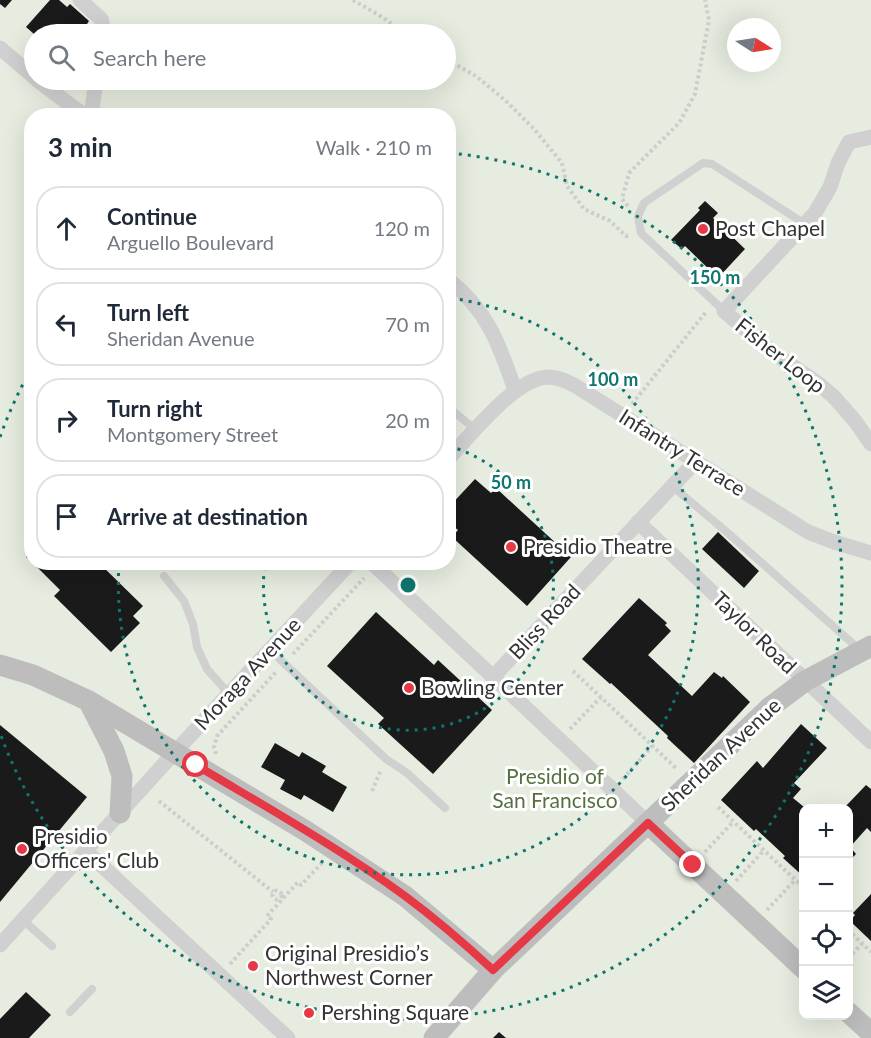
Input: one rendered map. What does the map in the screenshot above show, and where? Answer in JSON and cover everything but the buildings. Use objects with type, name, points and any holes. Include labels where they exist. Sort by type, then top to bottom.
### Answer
[{"type":"street","points":[[80,0],[101,19],[102,24]]},
{"type":"street","points":[[0,48],[24,68]]},
{"type":"street","points":[[51,90],[75,108]]},
{"type":"street","points":[[92,108],[95,90]]},
{"type":"street","name":"Fisher Loop","points":[[871,137],[849,142],[823,201],[805,224],[719,307],[771,351],[834,397],[871,444]]},
{"type":"street","points":[[456,286],[471,298],[484,315],[502,353],[515,390],[456,451]]},
{"type":"street","name":"Infantry Terrace","points":[[515,390],[542,378],[557,378],[574,386],[808,532],[871,553]]},
{"type":"street","name":"Bliss Road","points":[[493,677],[695,462]]},
{"type":"street","name":"Taylor Road","points":[[638,522],[871,742]]},
{"type":"street","name":"Moraga Avenue","points":[[0,945],[344,570]]},
{"type":"street","points":[[379,570],[493,677],[531,719],[560,740],[569,755],[612,789],[801,966]]},
{"type":"street","name":"Sheridan Avenue","points":[[434,1038],[493,970],[769,708],[805,681],[866,649]]},
{"type":"street","points":[[0,665],[33,675],[89,701],[335,849],[405,896],[493,970]]},
{"type":"street","points":[[89,701],[114,752],[122,776],[120,813]]},
{"type":"street","points":[[86,851],[288,1038]]},
{"type":"street","points":[[853,1016],[871,1033]]},
{"type":"lane","points":[[719,307],[641,233],[638,216],[644,203],[703,163],[712,164],[805,224]]},
{"type":"lane","points":[[456,414],[476,430]]},
{"type":"lane","points":[[672,486],[866,649]]},
{"type":"lane","points":[[164,576],[184,601],[193,624],[197,647],[207,669],[229,694]]},
{"type":"lane","points":[[270,650],[386,759],[407,773],[445,808]]},
{"type":"lane","points":[[23,920],[52,946]]},
{"type":"lane","points":[[70,1012],[92,989]]},
{"type":"path","points":[[353,0],[390,24]]},
{"type":"path","points":[[638,216],[622,200],[629,173],[679,123],[695,94],[709,20],[705,0]]},
{"type":"path","points":[[456,64],[476,76],[534,129],[562,163],[567,186],[584,209],[610,221],[626,236],[641,233]]},
{"type":"path","points":[[622,416],[719,307]]},
{"type":"path","points":[[293,654],[365,578]]},
{"type":"path","points":[[573,671],[680,771]]},
{"type":"path","points":[[220,758],[213,747],[217,736],[276,672]]},
{"type":"path","points":[[560,740],[601,697]]},
{"type":"path","points":[[612,789],[652,746]]},
{"type":"path","points":[[372,791],[386,759]]},
{"type":"path","points":[[159,801],[273,892],[280,891],[281,899]]},
{"type":"path","points":[[718,807],[799,884]]},
{"type":"path","points":[[693,865],[734,822]]},
{"type":"path","points":[[220,975],[271,919],[267,916],[281,899],[298,882],[301,885],[335,849]]},
{"type":"path","points":[[723,894],[764,850]]},
{"type":"path","points":[[755,924],[795,880]]},
{"type":"path","points":[[853,934],[871,952]]},
{"type":"path","points":[[853,954],[862,944]]},
{"type":"green space","name":"Presidio of San Francisco","points":[[0,0],[871,0],[871,1038],[0,1038]]},
{"type":"place","name":"Post Chapel","points":[[703,229]]},
{"type":"place","name":"Presidio Theatre","points":[[511,547]]},
{"type":"place","name":"Bowling Center","points":[[409,688]]},
{"type":"place","name":"Presidio Officers' Club","points":[[22,849]]},
{"type":"place","name":"Original Presidio’s Northwest Corner","points":[[253,966]]},
{"type":"place","name":"Pershing Square","points":[[309,1013]]},
{"type":"route","points":[[196,765],[381,879],[428,914],[493,970],[648,823],[693,865]]}]
